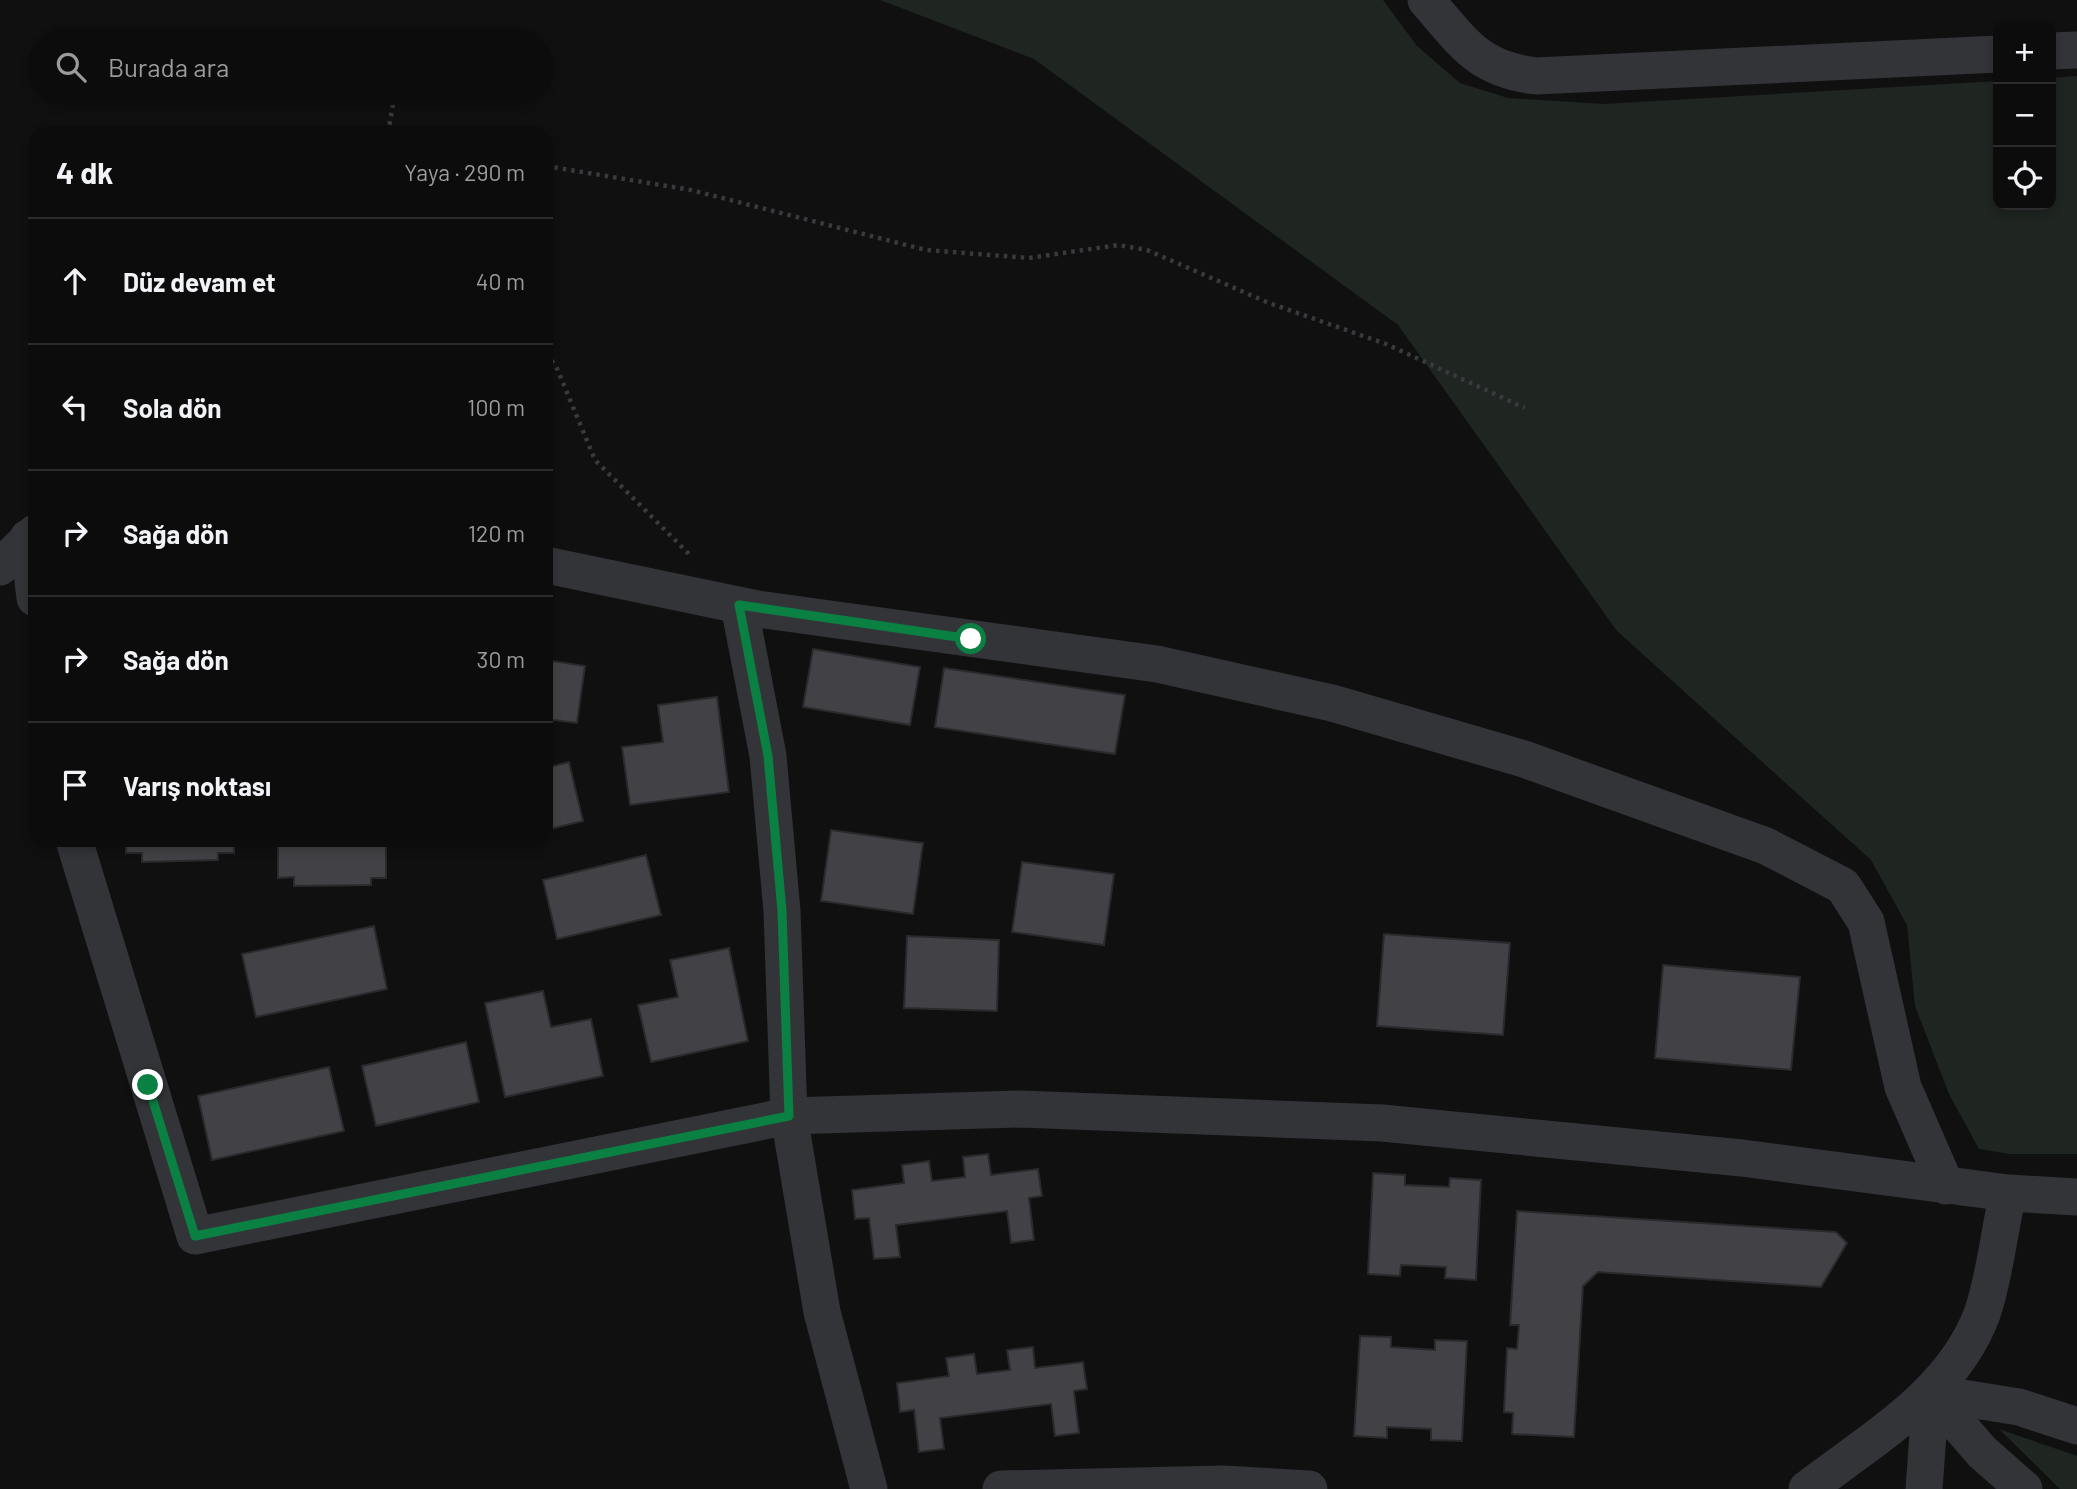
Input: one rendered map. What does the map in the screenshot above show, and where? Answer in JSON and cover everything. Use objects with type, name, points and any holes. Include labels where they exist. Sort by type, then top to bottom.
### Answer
[{"type":"street","points":[[1426,0],[1468,48],[1488,64],[1501,70],[1536,76],[1993,54]]},
{"type":"street","points":[[2056,51],[2077,50]]},
{"type":"street","points":[[0,567],[28,539]]},
{"type":"street","points":[[553,566],[739,605],[1157,664],[1332,703],[1524,759],[1766,846],[1843,886],[1866,922],[1903,1087],[1946,1186]]},
{"type":"street","points":[[739,605],[768,756],[782,911],[789,1116],[822,1312],[869,1489]]},
{"type":"street","points":[[76,847],[195,1236],[789,1116],[1021,1109],[1382,1123],[1742,1158],[2008,1193],[2077,1197]]},
{"type":"street","points":[[1807,1489],[1931,1393],[1962,1356],[1982,1312],[2008,1193]]},
{"type":"street","points":[[1931,1393],[2019,1407],[2077,1426]]},
{"type":"street","points":[[1924,1489],[1931,1393]]},
{"type":"street","points":[[1931,1393],[1982,1452],[2024,1489]]},
{"type":"street","points":[[1001,1489],[1223,1484],[1309,1489]]},
{"type":"path","points":[[390,126],[393,105]]},
{"type":"path","points":[[553,167],[691,190],[926,250],[1029,258],[1118,245],[1147,250],[1269,303],[1386,344],[1525,408]]},
{"type":"path","points":[[553,362],[595,460],[701,567]]},
{"type":"shaded area","points":[[880,0],[1383,0],[1417,46],[1460,83],[1508,98],[1604,104],[1993,81],[1993,210],[2056,210],[2056,78],[2077,76],[2077,1154],[2010,1154],[1979,1149],[1949,1094],[1915,1006],[1907,925],[1871,860],[1617,631],[1398,325],[1034,59]]},
{"type":"shaded area","points":[[1999,1429],[2077,1456],[2077,1489],[2060,1489]]},
{"type":"building","points":[[813,649],[920,667],[910,725],[803,707]]},
{"type":"building","points":[[553,661],[585,666],[577,723],[553,720]]},
{"type":"building","points":[[944,668],[1125,695],[1115,754],[935,727]]},
{"type":"building","points":[[717,697],[729,792],[630,805],[622,747],[663,742],[658,705]]},
{"type":"building","points":[[569,762],[583,821],[553,828],[553,766]]},
{"type":"building","points":[[831,830],[923,843],[913,914],[821,901]]},
{"type":"building","points":[[126,847],[234,847],[234,853],[218,853],[218,860],[142,862],[142,853],[126,853]]},
{"type":"building","points":[[278,847],[386,847],[386,878],[371,878],[371,885],[294,886],[294,877],[278,878]]},
{"type":"building","points":[[646,855],[661,915],[557,939],[543,880]]},
{"type":"building","points":[[1022,862],[1114,874],[1104,945],[1012,932]]},
{"type":"building","points":[[374,926],[387,989],[256,1017],[242,954]]},
{"type":"building","points":[[1384,934],[1510,943],[1503,1035],[1377,1026]]},
{"type":"building","points":[[907,936],[999,940],[997,1011],[904,1008]]},
{"type":"building","points":[[729,948],[748,1041],[651,1062],[638,1005],[678,997],[670,960]]},
{"type":"building","points":[[1663,965],[1800,977],[1791,1070],[1655,1058]]},
{"type":"building","points":[[543,991],[551,1027],[591,1019],[603,1076],[505,1097],[485,1003]]},
{"type":"building","points":[[466,1042],[479,1102],[376,1126],[362,1066]]},
{"type":"building","points":[[329,1067],[344,1131],[212,1160],[198,1096]]},
{"type":"building","points":[[988,1154],[991,1175],[1038,1169],[1042,1196],[1029,1198],[1034,1240],[1011,1243],[1007,1211],[896,1225],[900,1257],[874,1259],[869,1218],[855,1219],[852,1190],[904,1183],[902,1165],[929,1161],[932,1181],[965,1177],[963,1157]]},
{"type":"building","points":[[1373,1173],[1405,1175],[1405,1185],[1449,1187],[1450,1178],[1481,1180],[1476,1280],[1445,1278],[1446,1267],[1401,1265],[1400,1276],[1368,1274]]},
{"type":"building","points":[[1517,1211],[1836,1232],[1847,1243],[1821,1287],[1598,1272],[1583,1286],[1574,1437],[1512,1434],[1513,1413],[1504,1412],[1507,1348],[1517,1349],[1519,1325],[1510,1325]]},
{"type":"building","points":[[1360,1336],[1391,1337],[1391,1347],[1435,1350],[1435,1340],[1467,1341],[1462,1441],[1431,1440],[1431,1429],[1387,1427],[1387,1438],[1354,1436]]},
{"type":"building","points":[[1033,1347],[1035,1368],[1083,1362],[1087,1389],[1074,1391],[1079,1433],[1055,1436],[1051,1404],[940,1418],[944,1449],[919,1452],[914,1410],[900,1412],[897,1383],[949,1376],[946,1358],[974,1354],[977,1374],[1010,1370],[1007,1350]]},
{"type":"route","points":[[148,1085],[195,1236],[789,1116],[782,911],[768,756],[739,605],[971,639]]}]
